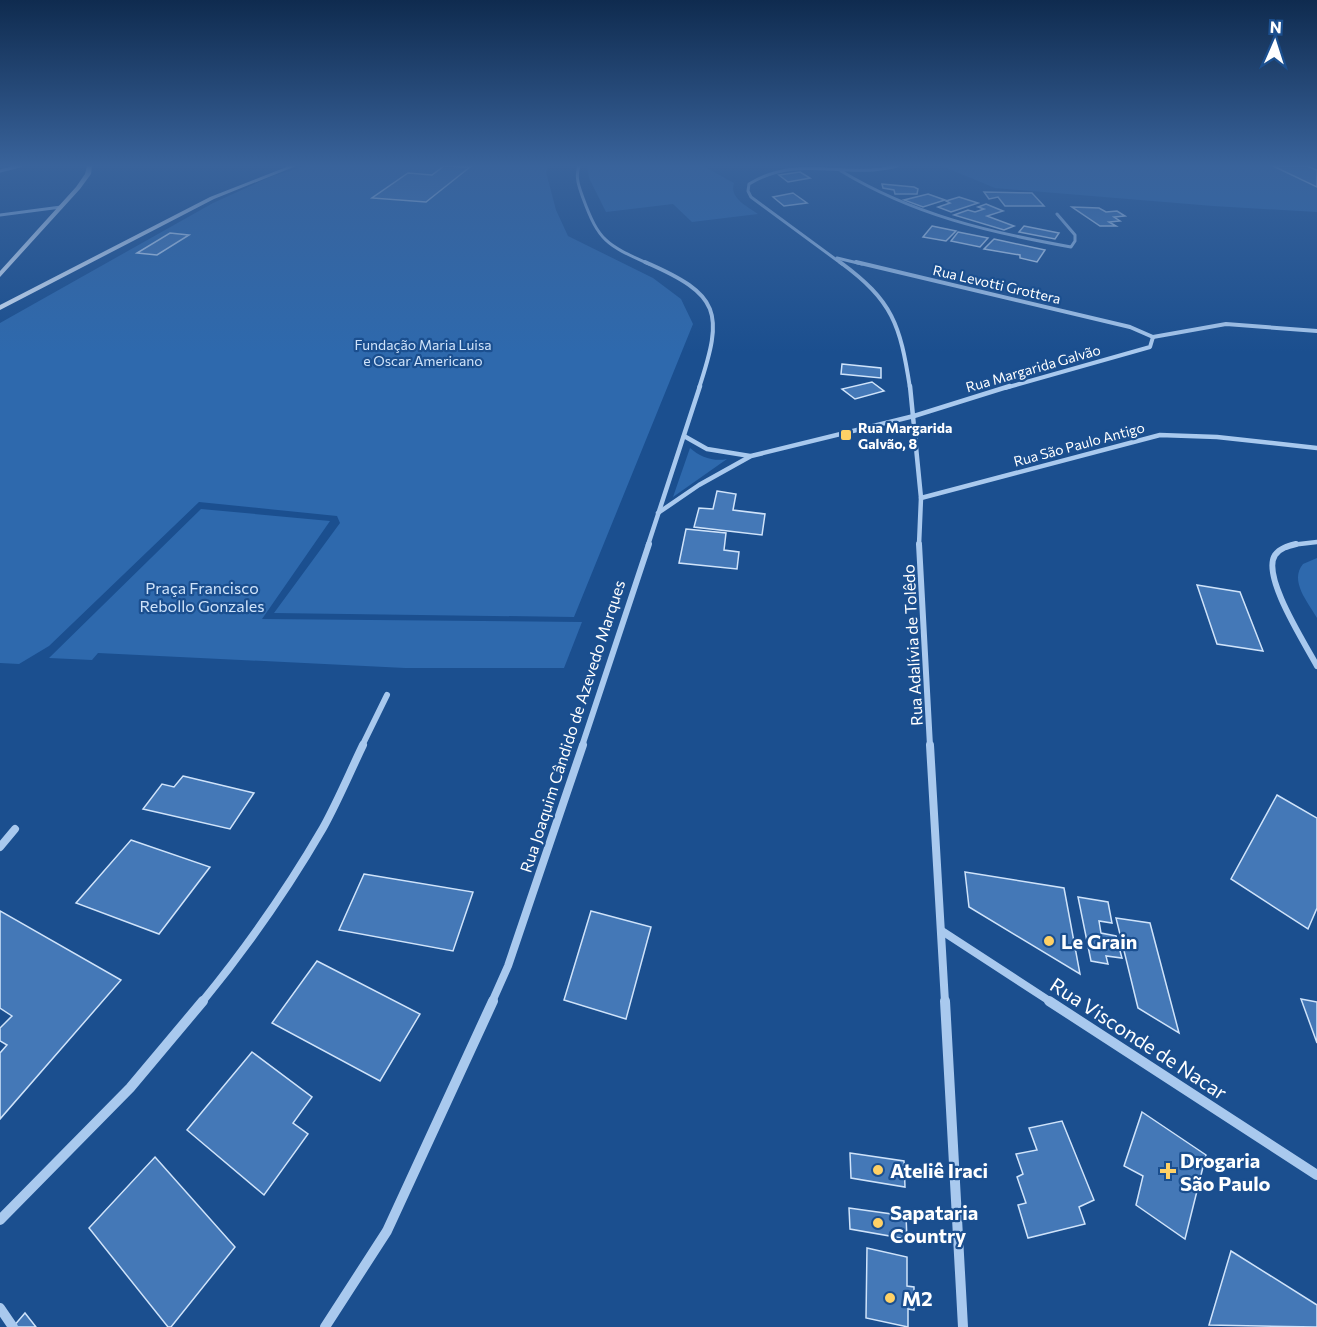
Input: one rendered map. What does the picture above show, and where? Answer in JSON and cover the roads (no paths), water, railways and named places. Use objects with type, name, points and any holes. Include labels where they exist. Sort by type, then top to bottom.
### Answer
[{"type":"main road","points":[[0,275],[42,228]]},
{"type":"main road","points":[[0,308],[154,228]]},
{"type":"main road","points":[[0,299],[28,293]]},
{"type":"street","name":"Rua Joaquim Cândido de Azevedo Marques","points":[[325,1327],[396,1213],[508,966],[613,655],[713,345],[716,326],[705,295],[682,280],[604,240],[596,228]]},
{"type":"street","name":"Rua Adalívia de Tolêdo","points":[[794,228],[876,291],[897,325],[903,343],[914,416],[921,498],[919,542],[963,1327]]},
{"type":"street","points":[[985,228],[1071,247],[1075,241],[1075,235],[1069,228]]},
{"type":"street","name":"Rua Levotti Grottera","points":[[834,257],[1130,327],[1153,337]]},
{"type":"street","name":"Rua Margarida Galvão","points":[[658,513],[699,485],[751,456],[914,416],[1053,373],[1150,347],[1153,337],[1226,324],[1317,330]]},
{"type":"street","name":"Rua São Paulo Antigo","points":[[921,498],[1160,435],[1216,437],[1317,448]]},
{"type":"street","name":"Rua Margarida Galvão","points":[[684,436],[692,444],[705,449],[751,456]]},
{"type":"street","points":[[1317,542],[1294,544],[1283,549],[1274,557],[1270,567],[1271,576],[1281,598],[1317,666]]},
{"type":"street","points":[[0,1220],[130,1088],[242,954],[324,826],[387,695]]},
{"type":"street","points":[[0,847],[15,829]]},
{"type":"street","name":"Rua Visconde de Nacar","points":[[942,931],[1317,1175]]},
{"type":"street","points":[[0,1308],[13,1327]]},
{"type":"place","name":"Rua Margarida Galvão, 8","points":[[846,435]]},
{"type":"place","name":"Le Grain","points":[[1049,941]]},
{"type":"place","name":"Ateliê Iraci","points":[[878,1170]]},
{"type":"place","name":"Drogaria São Paulo","points":[[1168,1171]]},
{"type":"place","name":"Sapataria Country","points":[[878,1223]]},
{"type":"place","name":"M2","points":[[890,1298]]},
{"type":"park label","name":"Fundação Maria Luisa e Oscar Americano","points":[[423,352]]},
{"type":"park label","name":"Praça Francisco Rebollo Gonzales","points":[[202,596]]}]
